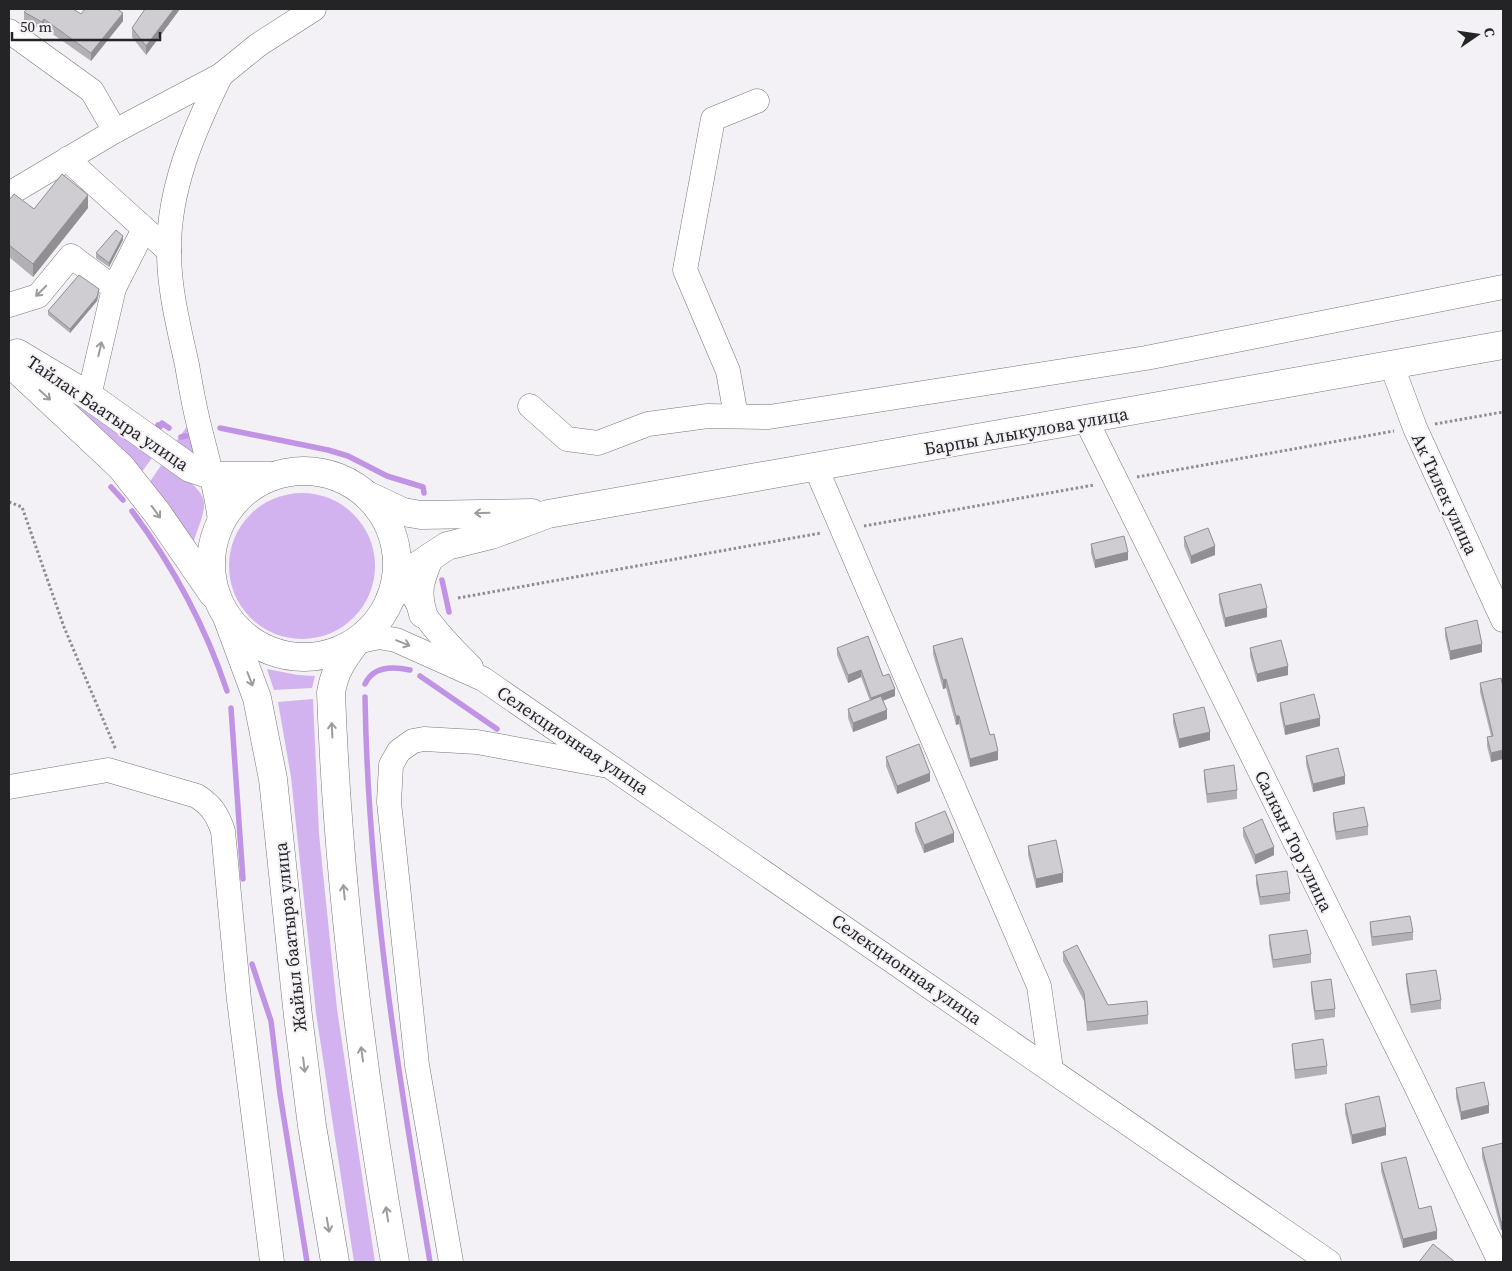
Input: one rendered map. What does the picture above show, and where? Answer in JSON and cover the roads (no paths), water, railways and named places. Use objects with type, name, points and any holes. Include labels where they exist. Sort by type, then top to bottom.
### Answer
[{"type":"main road","name":"Барпы Алыкулова улица","points":[[398,589],[431,556],[448,546],[491,535],[548,514],[1503,345]]},
{"type":"main road","name":"Тайлак Баатыра улица","points":[[9,348],[89,396],[190,468],[214,476],[269,476]]},
{"type":"main road","name":"Тайлак Баатыра улица","points":[[9,362],[121,467],[158,514],[223,610]]},
{"type":"main road","name":"Барпы Алыкулова улица","points":[[269,476],[294,471],[319,471],[335,476],[386,506],[403,512],[421,515],[488,512],[548,514]]},
{"type":"main road","points":[[269,476],[241,494],[220,521],[210,553],[213,586],[223,610],[250,641],[281,655],[314,657],[331,654],[356,642]]},
{"type":"main road","points":[[364,493],[386,519],[396,550],[395,583],[398,589],[376,624],[356,642],[341,661],[334,676],[331,693],[336,794],[356,1007],[395,1262]]},
{"type":"main road","points":[[423,614],[418,598],[419,584],[431,556]]},
{"type":"main road","name":"Жайыл баатыра улица","points":[[223,610],[257,698],[274,779],[298,1016],[312,1126],[335,1262]]},
{"type":"street","points":[[9,194],[115,131],[221,75],[301,12]]},
{"type":"street","points":[[9,31],[92,92],[115,131]]},
{"type":"street","points":[[220,521],[214,476],[197,416],[177,322],[171,283],[169,251],[171,220],[192,136],[221,75]]},
{"type":"street","points":[[736,416],[728,371],[685,270],[713,119],[757,101]]},
{"type":"street","points":[[67,160],[169,251]]},
{"type":"street","points":[[89,396],[114,288],[144,229]]},
{"type":"street","points":[[9,304],[38,296],[71,256],[114,288]]},
{"type":"street","points":[[530,406],[567,438],[598,443],[648,424],[708,416],[769,417],[1136,360],[1503,288]]},
{"type":"street","name":"Ак Тилек улица","points":[[1392,366],[1415,428],[1503,620]]},
{"type":"street","name":"Салкын Тор улица","points":[[1086,420],[1414,1082],[1500,1262]]},
{"type":"street","points":[[816,468],[1039,986],[1051,1069]]},
{"type":"street","name":"Селекционная улица","points":[[398,589],[423,614],[440,636],[483,679]]},
{"type":"street","name":"Селекционная улица","points":[[356,642],[379,637],[396,640],[483,679],[1329,1262]]},
{"type":"street","points":[[450,1262],[416,1065],[389,802],[391,765],[399,751],[413,741],[424,739],[477,742],[612,767]]},
{"type":"street","points":[[9,787],[108,770],[197,796],[210,804],[217,814],[223,831],[239,1000],[272,1262]]},
{"type":"waterway","points":[[158,425],[160,427],[162,423],[169,428]]},
{"type":"waterway","points":[[220,428],[328,450],[348,456],[387,476],[423,487],[424,493]]},
{"type":"waterway","points":[[181,437],[186,436]]},
{"type":"waterway","points":[[111,487],[123,500]]},
{"type":"waterway","points":[[132,511],[161,553],[187,597],[209,643],[227,691]]},
{"type":"waterway","points":[[442,580],[449,612]]},
{"type":"waterway","points":[[365,684],[373,674],[384,669],[410,670]]},
{"type":"waterway","points":[[420,676],[497,729]]},
{"type":"waterway","points":[[365,697],[367,768],[378,910],[396,1051],[430,1262]]},
{"type":"waterway","points":[[231,708],[243,879]]},
{"type":"waterway","points":[[252,964],[271,1021],[280,1094],[307,1262]]}]
